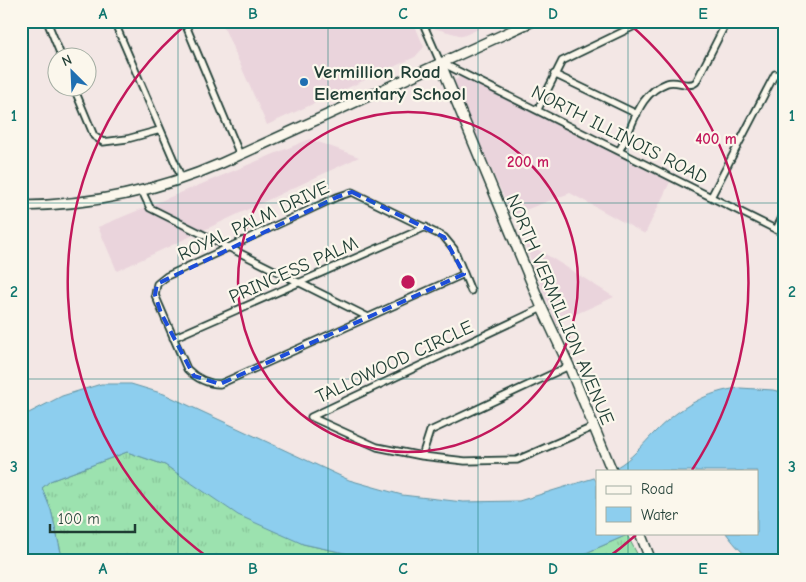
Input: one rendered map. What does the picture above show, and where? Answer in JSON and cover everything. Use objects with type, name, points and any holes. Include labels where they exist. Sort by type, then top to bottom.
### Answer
[{"type":"main road","points":[[21,206],[69,204],[142,191],[182,179],[240,155],[533,21]]},
{"type":"main road","name":"NORTH VERMILLION AVENUE","points":[[440,62],[612,470]]},
{"type":"main road","points":[[640,534],[652,561]]},
{"type":"street","points":[[47,21],[58,48]]},
{"type":"street","points":[[114,21],[182,179]]},
{"type":"street","points":[[184,21],[240,155]]},
{"type":"street","name":"NORTH VERMILLION AVENUE","points":[[422,21],[440,62]]},
{"type":"street","points":[[538,109],[554,74],[566,58],[645,21]]},
{"type":"street","points":[[618,151],[627,138],[646,95],[657,87],[672,81],[689,85],[696,82],[727,21]]},
{"type":"street","name":"NORTH ILLINOIS ROAD","points":[[440,62],[538,109],[785,234]]},
{"type":"street","points":[[554,74],[637,114]]},
{"type":"street","points":[[711,197],[775,74]]},
{"type":"street","points":[[78,98],[94,136],[102,142],[127,139],[160,130]]},
{"type":"street","points":[[142,191],[150,208],[368,317],[464,274]]},
{"type":"street","name":"ROYAL PALM DRIVE","points":[[368,317],[220,384],[210,384],[194,376],[187,369],[155,295],[157,284],[167,276],[337,197],[352,192],[444,237],[449,243],[471,291]]},
{"type":"street","points":[[776,230],[785,212]]},
{"type":"street","name":"PRINCESS PALM","points":[[173,338],[426,227]]},
{"type":"street","name":"TALLOWOOD CIRCLE","points":[[542,308],[311,417],[377,447],[422,456],[465,460],[518,460],[593,427]]},
{"type":"street","points":[[422,456],[430,431],[569,366]]},
{"type":"highlighted area","points":[[352,192],[444,237],[464,274],[220,384],[194,376],[161,313],[155,295],[157,284],[337,197]]},
{"type":"shaded area","name":"Vermillion Road Elementary School","points":[[221,21],[413,21],[424,47],[415,57],[267,125]]},
{"type":"shaded area","points":[[430,21],[496,21],[463,36],[433,28]]},
{"type":"shaded area","points":[[461,76],[670,182],[645,234],[570,193],[512,215],[454,87],[454,81]]},
{"type":"shaded area","points":[[310,139],[359,157],[117,271],[98,227]]},
{"type":"shaded area","points":[[523,240],[614,297],[556,323]]},
{"type":"green space","points":[[127,452],[165,465],[303,544],[381,561],[63,561],[51,510],[42,488],[50,481]]},
{"type":"green space","points":[[627,535],[641,561],[543,561],[579,556]]},
{"type":"water","points":[[101,384],[131,384],[164,394],[349,480],[402,495],[463,502],[519,501],[594,478],[596,481],[596,534],[627,535],[579,556],[543,561],[381,561],[303,544],[238,515],[165,465],[127,452],[50,481],[42,488],[51,510],[63,561],[24,561],[21,552],[21,417],[62,396]]},
{"type":"water","points":[[740,388],[773,390],[785,393],[785,561],[764,561],[751,558],[739,549],[727,534],[758,534],[758,470],[616,470],[615,468],[632,456],[664,423],[684,408],[705,397]]},
{"type":"place","name":"Vermillion Road Elementary School","points":[[304,82]]}]
